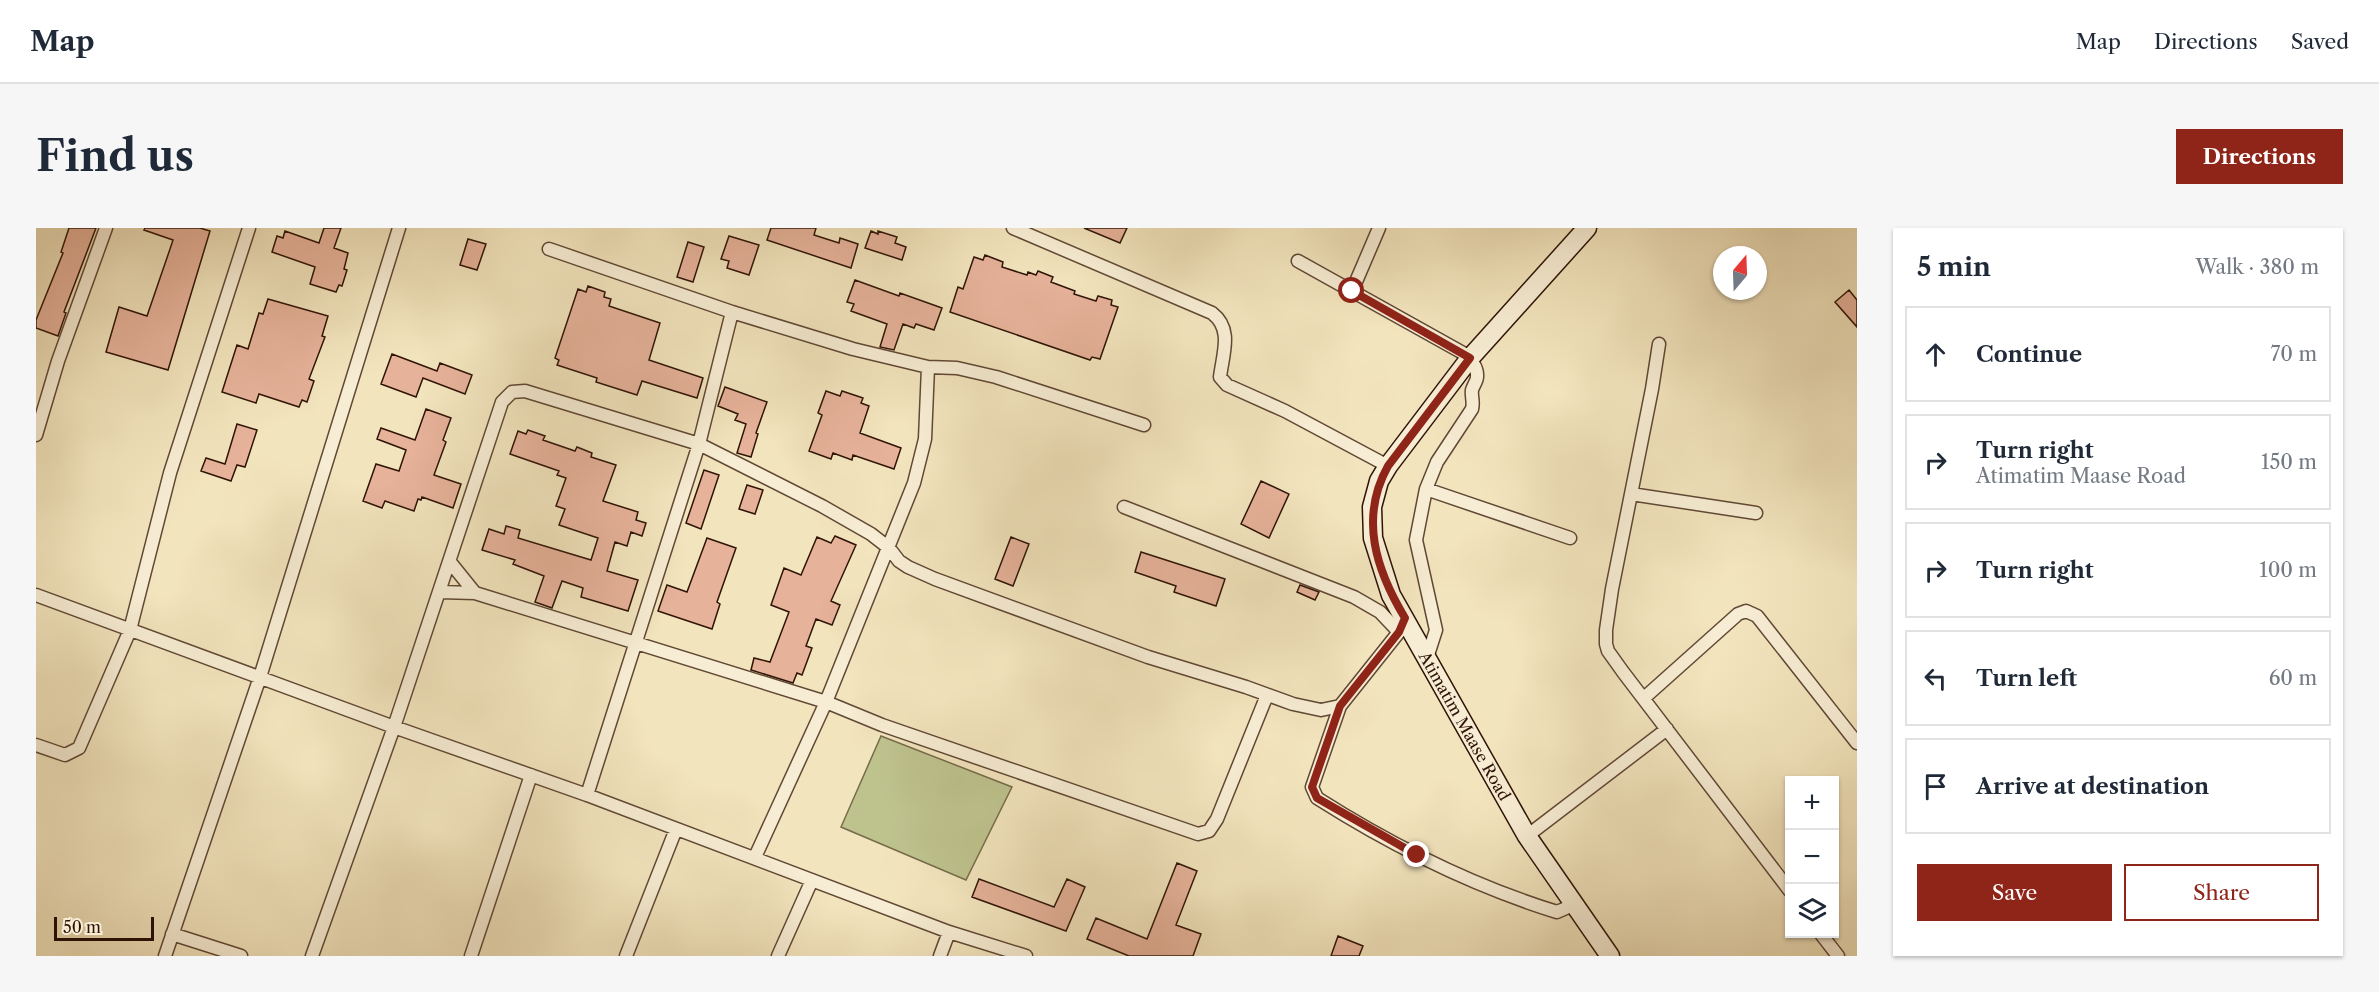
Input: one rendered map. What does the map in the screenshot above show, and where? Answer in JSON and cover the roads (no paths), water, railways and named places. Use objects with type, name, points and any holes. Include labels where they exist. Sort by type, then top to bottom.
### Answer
[{"type":"main road","name":"Atimatim Maase Road","points":[[1587,228],[1470,358],[1388,466],[1379,481],[1372,507],[1373,538],[1402,625],[1427,658],[1527,836],[1610,956]]},
{"type":"street","points":[[36,435],[58,361],[106,228]]},
{"type":"street","points":[[36,745],[65,755],[79,748],[130,630],[170,473],[249,228]]},
{"type":"street","points":[[165,956],[260,677],[399,228]]},
{"type":"street","points":[[1013,228],[1212,313],[1222,320],[1226,333],[1220,376],[1227,385],[1285,411],[1388,466]]},
{"type":"street","points":[[1352,291],[1379,228]]},
{"type":"street","points":[[549,249],[732,312],[853,349],[928,367],[957,368],[996,377],[1144,425]]},
{"type":"street","points":[[1298,261],[1470,358],[1478,375],[1471,392],[1474,404],[1472,409],[1437,462],[1426,489],[1416,540],[1436,630],[1427,658]]},
{"type":"street","points":[[587,795],[699,444],[732,312]]},
{"type":"street","points":[[1659,344],[1612,589],[1606,644],[1623,672],[1785,884]]},
{"type":"street","points":[[755,857],[826,702],[914,483],[922,453],[928,367]]},
{"type":"street","points":[[312,956],[394,727],[502,402],[512,392],[525,391],[699,444],[822,506],[871,534],[889,548],[899,561],[935,579],[1148,657],[1293,704],[1321,710],[1340,706]]},
{"type":"street","points":[[1426,489],[1570,538]]},
{"type":"street","points":[[1631,494],[1756,513]]},
{"type":"street","points":[[1124,507],[1354,597],[1402,625],[1340,706],[1314,777],[1312,787],[1317,798],[1417,855],[1526,902],[1557,912],[1573,905]]},
{"type":"street","points":[[450,562],[475,593]]},
{"type":"street","points":[[440,592],[475,593],[826,702],[882,725],[1198,834],[1209,831],[1217,819],[1267,695]]},
{"type":"street","points":[[36,595],[755,857],[949,932],[1026,956]]},
{"type":"street","points":[[1644,698],[1738,614],[1746,611],[1753,612],[1857,743]]},
{"type":"street","points":[[1527,836],[1667,729]]},
{"type":"street","points":[[471,956],[531,775]]},
{"type":"street","points":[[626,956],[676,829]]},
{"type":"street","points":[[778,956],[812,880]]},
{"type":"street","points":[[940,956],[949,932]]},
{"type":"street","points":[[172,934],[241,956]]},
{"type":"street","points":[[1825,938],[1838,956]]}]
